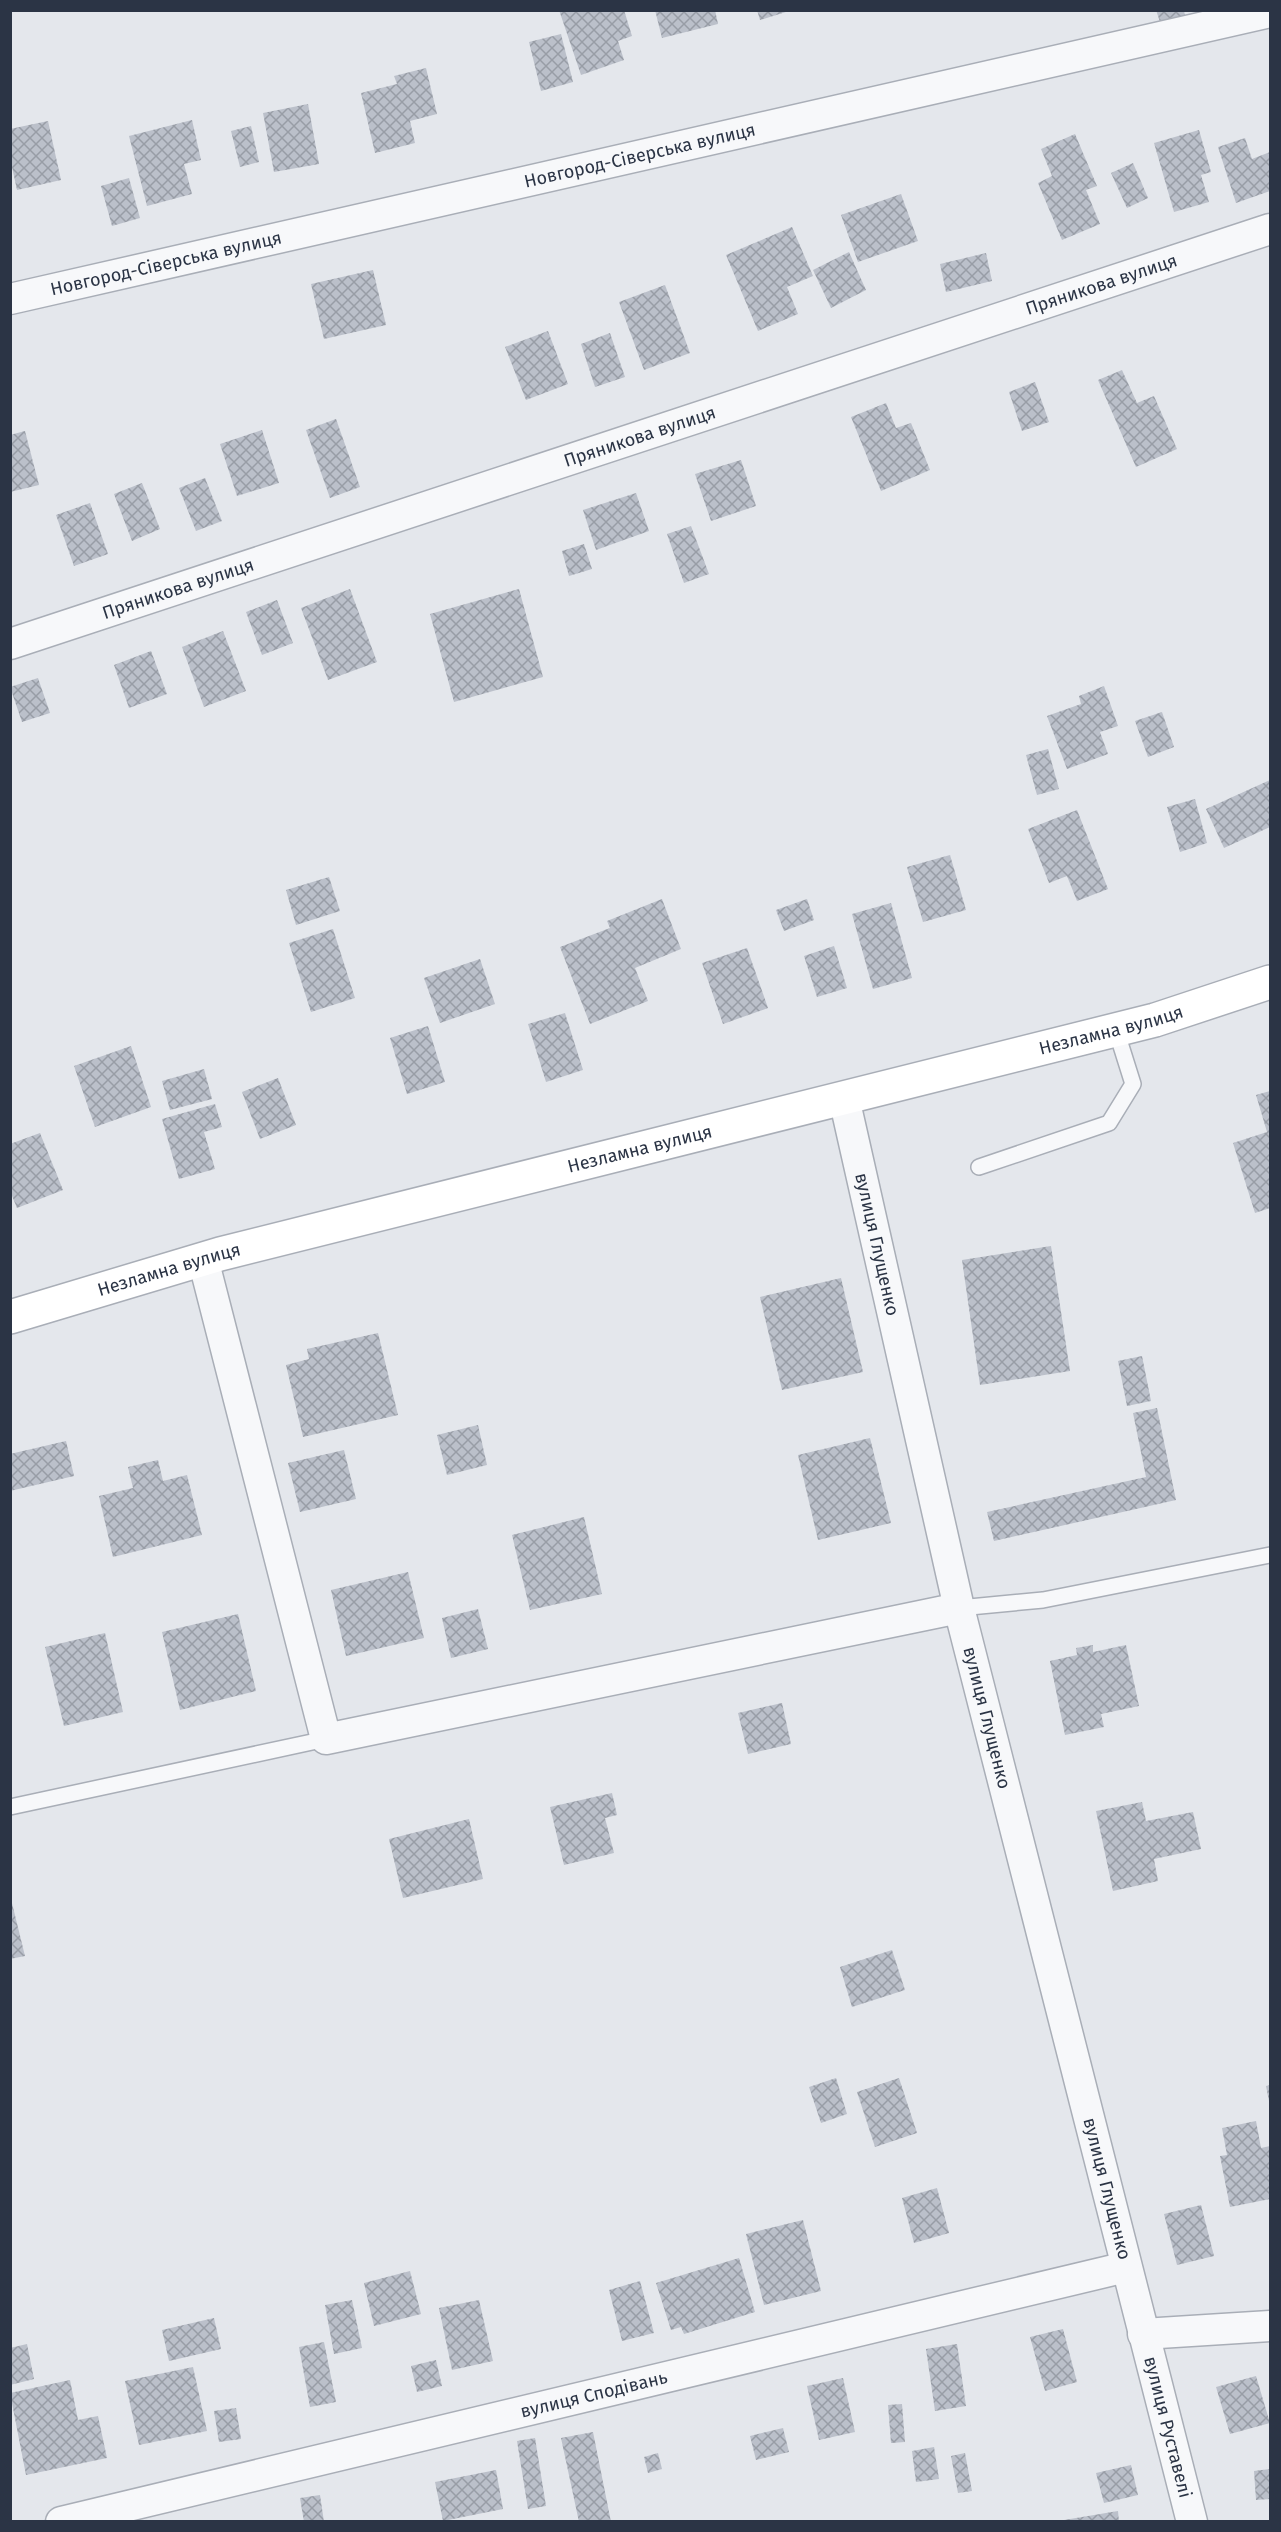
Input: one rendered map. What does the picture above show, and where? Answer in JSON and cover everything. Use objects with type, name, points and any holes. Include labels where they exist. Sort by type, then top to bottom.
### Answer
[{"type":"street","name":"Новгород-Сіверська вулиця","points":[[10,299],[1270,12]]},
{"type":"street","name":"Пряникова вулиця","points":[[10,644],[1270,229]]},
{"type":"street","name":"Незламна вулиця","points":[[10,1317],[203,1259],[1155,1020],[1270,982]]},
{"type":"street","name":"вулиця Глущенко","points":[[844,1098],[959,1608],[1143,2334]]},
{"type":"street","points":[[203,1259],[326,1739],[959,1608]]},
{"type":"street","name":"вулиця Сподівань","points":[[61,2522],[1126,2266]]},
{"type":"street","points":[[1143,2334],[1270,2326]]},
{"type":"street","name":"вулиця Руставелі","points":[[1143,2334],[1192,2522]]},
{"type":"lane","points":[[979,1167],[1109,1123],[1133,1084],[1116,1030]]},
{"type":"lane","points":[[959,1608],[1043,1600],[1270,1555]]},
{"type":"lane","points":[[10,1807],[326,1739]]},
{"type":"building","points":[[559,10],[624,10],[632,36],[618,41],[624,60],[581,75]]},
{"type":"building","points":[[655,10],[715,10],[718,24],[662,38]]},
{"type":"building","points":[[757,10],[788,10],[789,11],[760,20]]},
{"type":"building","points":[[1156,10],[1184,10],[1185,16],[1161,25]]},
{"type":"building","points":[[561,34],[573,82],[541,91],[529,42]]},
{"type":"building","points":[[426,68],[437,114],[410,121],[415,143],[375,153],[361,93],[397,84],[394,76]]},
{"type":"building","points":[[308,104],[319,164],[274,172],[263,113]]},
{"type":"building","points":[[192,120],[201,160],[184,164],[192,194],[147,206],[129,136]]},
{"type":"building","points":[[48,121],[61,180],[17,190],[10,158],[10,129]]},
{"type":"building","points":[[251,126],[259,162],[240,167],[231,131]]},
{"type":"building","points":[[1199,130],[1211,172],[1201,175],[1209,202],[1174,212],[1154,143]]},
{"type":"building","points":[[1075,134],[1097,186],[1086,190],[1100,224],[1062,240],[1038,183],[1052,176],[1041,149]]},
{"type":"building","points":[[1245,138],[1252,159],[1270,152],[1270,191],[1236,203],[1218,147]]},
{"type":"building","points":[[1133,163],[1148,198],[1127,208],[1111,173]]},
{"type":"building","points":[[129,178],[140,218],[112,226],[101,186]]},
{"type":"building","points":[[901,194],[918,241],[858,262],[841,215]]},
{"type":"building","points":[[792,227],[813,276],[787,287],[798,314],[758,331],[726,255]]},
{"type":"building","points":[[849,252],[866,290],[831,308],[813,270]]},
{"type":"building","points":[[986,253],[992,281],[946,292],[940,264]]},
{"type":"building","points":[[373,270],[386,325],[324,339],[311,284]]},
{"type":"building","points":[[665,285],[690,353],[644,370],[619,302]]},
{"type":"building","points":[[548,331],[568,384],[526,400],[505,347]]},
{"type":"building","points":[[610,333],[625,377],[595,387],[581,344]]},
{"type":"building","points":[[1122,370],[1137,403],[1154,396],[1177,449],[1136,467],[1098,380]]},
{"type":"building","points":[[1035,382],[1049,422],[1022,431],[1009,392]]},
{"type":"building","points":[[886,403],[896,428],[911,423],[930,470],[881,491],[851,417]]},
{"type":"building","points":[[336,419],[360,487],[330,498],[306,430]]},
{"type":"building","points":[[262,430],[279,483],[237,496],[220,444]]},
{"type":"building","points":[[25,431],[39,485],[10,492],[10,435]]},
{"type":"building","points":[[741,460],[756,506],[711,521],[695,474]]},
{"type":"building","points":[[205,478],[222,521],[196,531],[179,488]]},
{"type":"building","points":[[142,483],[160,529],[132,541],[114,494]]},
{"type":"building","points":[[636,493],[649,531],[596,550],[583,510]]},
{"type":"building","points":[[90,503],[108,554],[74,566],[56,515]]},
{"type":"building","points":[[691,526],[709,574],[684,583],[667,534]]},
{"type":"building","points":[[584,544],[592,569],[569,576],[562,551]]},
{"type":"building","points":[[350,589],[377,662],[328,680],[301,608]]},
{"type":"building","points":[[519,589],[543,677],[454,702],[430,614]]},
{"type":"building","points":[[277,600],[293,643],[262,655],[246,612]]},
{"type":"building","points":[[223,631],[246,691],[204,707],[182,647]]},
{"type":"building","points":[[151,651],[167,694],[129,708],[114,665]]},
{"type":"building","points":[[38,678],[50,713],[22,722],[10,687]]},
{"type":"building","points":[[1104,686],[1118,726],[1100,732],[1108,754],[1067,769],[1047,716],[1081,704],[1079,696]]},
{"type":"building","points":[[1162,712],[1174,747],[1148,757],[1135,721]]},
{"type":"building","points":[[1048,749],[1059,789],[1037,795],[1026,755]]},
{"type":"building","points":[[1270,780],[1270,827],[1224,848],[1206,809]]},
{"type":"building","points":[[1195,799],[1207,843],[1180,852],[1167,807]]},
{"type":"building","points":[[1077,810],[1108,889],[1077,901],[1067,876],[1049,883],[1028,829]]},
{"type":"building","points":[[950,855],[966,910],[923,922],[907,867]]},
{"type":"building","points":[[329,877],[340,911],[296,925],[286,890]]},
{"type":"building","points":[[662,899],[681,949],[635,968],[648,1001],[590,1024],[560,947],[610,928],[607,921]]},
{"type":"building","points":[[807,899],[814,920],[784,931],[776,910]]},
{"type":"building","points":[[891,903],[912,978],[873,989],[852,914]]},
{"type":"building","points":[[333,929],[355,998],[311,1012],[289,943]]},
{"type":"building","points":[[834,946],[847,988],[817,997],[804,956]]},
{"type":"building","points":[[747,948],[768,1008],[723,1024],[702,963]]},
{"type":"building","points":[[480,959],[495,1004],[440,1023],[424,978]]},
{"type":"building","points":[[565,1013],[583,1070],[546,1082],[528,1024]]},
{"type":"building","points":[[428,1026],[445,1082],[407,1094],[390,1038]]},
{"type":"building","points":[[131,1046],[151,1107],[95,1127],[74,1066]]},
{"type":"building","points":[[204,1069],[212,1099],[170,1110],[162,1081]]},
{"type":"building","points":[[278,1078],[296,1125],[260,1139],[242,1092]]},
{"type":"building","points":[[1270,1091],[1270,1208],[1255,1213],[1233,1143],[1267,1132],[1256,1095]]},
{"type":"building","points":[[215,1104],[222,1127],[204,1132],[215,1169],[179,1179],[162,1119]]},
{"type":"building","points":[[40,1133],[63,1190],[17,1208],[10,1191],[10,1144]]},
{"type":"building","points":[[1051,1246],[1070,1371],[980,1385],[962,1260]]},
{"type":"building","points":[[841,1278],[863,1372],[782,1390],[760,1297]]},
{"type":"building","points":[[378,1333],[398,1415],[303,1437],[286,1365],[309,1359],[307,1349]]},
{"type":"building","points":[[1142,1356],[1151,1401],[1127,1406],[1118,1361]]},
{"type":"building","points":[[1157,1408],[1176,1500],[994,1541],[987,1512],[1146,1477],[1133,1413]]},
{"type":"building","points":[[478,1425],[487,1465],[447,1475],[437,1435]]},
{"type":"building","points":[[870,1438],[891,1523],[818,1540],[798,1455]]},
{"type":"building","points":[[66,1441],[74,1476],[10,1491],[10,1454]]},
{"type":"building","points":[[344,1450],[356,1499],[300,1512],[288,1463]]},
{"type":"building","points":[[158,1460],[163,1481],[187,1475],[202,1535],[113,1557],[99,1496],[133,1488],[128,1467]]},
{"type":"building","points":[[584,1517],[602,1594],[530,1610],[512,1535]]},
{"type":"building","points":[[408,1572],[424,1638],[346,1656],[331,1590]]},
{"type":"building","points":[[478,1609],[488,1649],[451,1658],[442,1618]]},
{"type":"building","points":[[238,1614],[256,1691],[180,1710],[162,1632]]},
{"type":"building","points":[[105,1633],[123,1712],[64,1726],[45,1647]]},
{"type":"building","points":[[1093,1645],[1093,1652],[1126,1645],[1139,1706],[1101,1714],[1104,1727],[1065,1735],[1050,1661],[1077,1655],[1076,1648]]},
{"type":"building","points":[[782,1703],[791,1744],[748,1754],[738,1713]]},
{"type":"building","points":[[612,1793],[617,1815],[605,1818],[614,1853],[564,1865],[550,1807]]},
{"type":"building","points":[[1142,1802],[1146,1821],[1193,1812],[1201,1849],[1154,1859],[1158,1881],[1113,1891],[1096,1811]]},
{"type":"building","points":[[469,1819],[483,1879],[403,1898],[389,1839]]},
{"type":"building","points":[[10,1895],[25,1956],[10,1959]]},
{"type":"building","points":[[892,1950],[905,1990],[852,2007],[840,1967]]},
{"type":"building","points":[[836,2078],[847,2114],[821,2123],[809,2087]]},
{"type":"building","points":[[899,2078],[917,2133],[875,2147],[857,2092]]},
{"type":"building","points":[[1270,2085],[1270,2101],[1269,2101],[1266,2086]]},
{"type":"building","points":[[1256,2121],[1261,2148],[1270,2146],[1270,2199],[1230,2207],[1220,2156],[1227,2155],[1222,2128]]},
{"type":"building","points":[[937,2188],[949,2233],[914,2243],[902,2198]]},
{"type":"building","points":[[1201,2205],[1214,2256],[1177,2265],[1164,2214]]},
{"type":"building","points":[[803,2220],[821,2291],[764,2305],[746,2234]]},
{"type":"building","points":[[739,2258],[755,2312],[684,2334],[681,2327],[671,2330],[656,2283]]},
{"type":"building","points":[[410,2271],[421,2314],[374,2326],[364,2283]]},
{"type":"building","points":[[640,2281],[654,2333],[622,2341],[609,2290]]},
{"type":"building","points":[[352,2300],[362,2348],[334,2354],[325,2305]]},
{"type":"building","points":[[479,2300],[493,2361],[452,2370],[439,2308]]},
{"type":"building","points":[[214,2318],[221,2349],[169,2361],[162,2330]]},
{"type":"building","points":[[1063,2329],[1077,2382],[1045,2391],[1030,2337]]},
{"type":"building","points":[[324,2342],[336,2402],[310,2407],[299,2347]]},
{"type":"building","points":[[27,2344],[34,2379],[10,2385],[10,2348]]},
{"type":"building","points":[[957,2344],[966,2406],[935,2411],[926,2349]]},
{"type":"building","points":[[436,2360],[442,2386],[417,2392],[411,2366]]},
{"type":"building","points":[[193,2367],[207,2431],[139,2445],[125,2381]]},
{"type":"building","points":[[1256,2376],[1270,2423],[1230,2434],[1216,2387]]},
{"type":"building","points":[[843,2378],[855,2432],[819,2440],[807,2386]]},
{"type":"building","points":[[70,2380],[78,2420],[98,2416],[107,2458],[26,2475],[10,2393]]},
{"type":"building","points":[[902,2404],[905,2442],[891,2443],[888,2405]]},
{"type":"building","points":[[236,2408],[241,2439],[219,2442],[214,2411]]},
{"type":"building","points":[[783,2428],[789,2452],[756,2460],[750,2436]]},
{"type":"building","points":[[593,2432],[611,2522],[579,2522],[561,2438]]},
{"type":"building","points":[[535,2438],[546,2506],[528,2509],[517,2441]]},
{"type":"building","points":[[934,2447],[939,2479],[916,2482],[912,2451]]},
{"type":"building","points":[[658,2453],[662,2469],[648,2473],[644,2457]]},
{"type":"building","points":[[965,2453],[972,2491],[958,2493],[951,2456]]},
{"type":"building","points":[[1131,2465],[1138,2495],[1104,2503],[1096,2473]]},
{"type":"building","points":[[1270,2469],[1270,2499],[1256,2500],[1254,2471]]},
{"type":"building","points":[[496,2470],[503,2509],[443,2521],[435,2482]]},
{"type":"building","points":[[320,2495],[324,2522],[304,2522],[300,2498]]},
{"type":"building","points":[[1118,2511],[1119,2522],[1065,2522],[1064,2520]]}]
